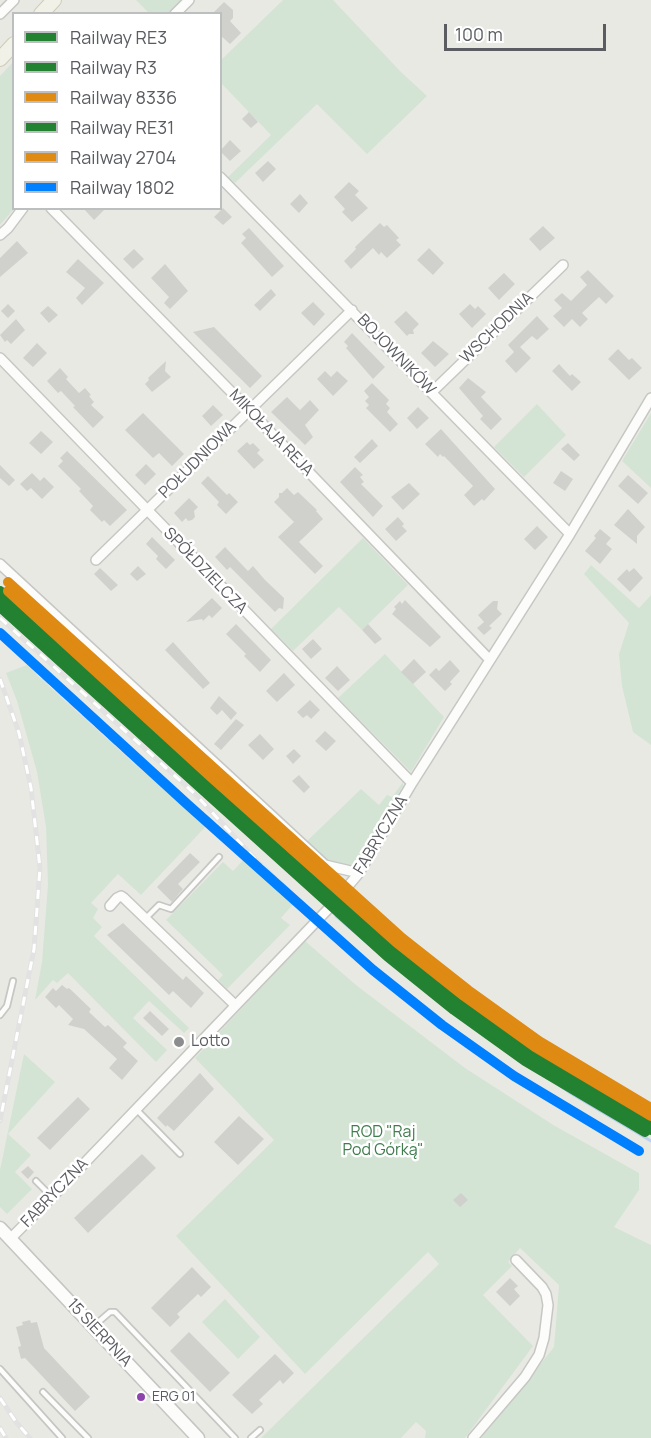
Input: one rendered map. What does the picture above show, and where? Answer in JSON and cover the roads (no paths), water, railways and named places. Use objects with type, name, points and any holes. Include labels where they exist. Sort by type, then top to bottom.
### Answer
[{"type":"main road","points":[[43,12],[54,0]]},
{"type":"main road","points":[[0,59],[12,46]]},
{"type":"main road","name":"15 SIERPNIA","points":[[0,1228],[198,1438]]},
{"type":"street","points":[[0,15],[14,0]]},
{"type":"street","points":[[177,12],[189,0]]},
{"type":"street","name":"BOJOWNIKÓW","points":[[222,179],[570,534]]},
{"type":"street","points":[[0,234],[8,228],[22,210]]},
{"type":"street","name":"MIKOŁAJA REJA","points":[[53,210],[490,660]]},
{"type":"street","name":"WSCHODNIA","points":[[432,392],[563,265]]},
{"type":"street","name":"POŁUDNIOWA","points":[[96,560],[352,310]]},
{"type":"street","name":"SPÓŁDZIELCZA","points":[[0,358],[412,783]]},
{"type":"street","name":"FABRYCZNA","points":[[10,1239],[333,904],[359,873],[412,783],[570,534],[651,398]]},
{"type":"street","points":[[0,564],[326,865],[359,873]]},
{"type":"street","points":[[110,906],[121,896],[235,1005]]},
{"type":"street","points":[[473,1438],[525,1377],[539,1355],[544,1338],[548,1305],[546,1294],[516,1260]]},
{"type":"lane","points":[[146,918],[159,905],[171,909],[219,857]]},
{"type":"lane","points":[[0,1015],[7,1006],[13,981]]},
{"type":"lane","points":[[136,1109],[180,1154]]},
{"type":"lane","points":[[36,1181],[52,1197]]},
{"type":"lane","points":[[94,1327],[110,1312],[115,1312],[235,1438]]},
{"type":"lane","points":[[0,1369],[62,1438]]},
{"type":"lane","points":[[43,1392],[88,1438]]},
{"type":"lane","points":[[251,1438],[260,1430]]},
{"type":"waterway","points":[[193,758],[336,887]]},
{"type":"waterway","points":[[349,899],[390,934],[397,937]]},
{"type":"waterway","points":[[336,916],[409,978],[479,1031],[572,1094],[651,1141]]},
{"type":"railway","points":[[0,618],[196,795],[256,860],[303,904]]},
{"type":"railway","points":[[0,631],[40,675],[139,765],[213,823]]},
{"type":"railway","points":[[0,679],[19,733],[31,788],[40,868],[34,949],[0,1121]]},
{"type":"railway","points":[[0,1398],[30,1438]]},
{"type":"railway","points":[[0,1428],[6,1438]]},
{"type":"rail line","name":"8336","points":[[8,582],[402,938],[468,990],[539,1041],[651,1108]]},
{"type":"rail line","name":"RE3","points":[[0,591],[394,947],[461,1000],[532,1051],[651,1122]]},
{"type":"rail line","name":"2704","points":[[8,591],[396,942],[464,996],[535,1047],[651,1116]]},
{"type":"rail line","name":"RE31","points":[[0,600],[388,951],[457,1006],[528,1057],[651,1130]]},
{"type":"rail line","name":"R3","points":[[0,607],[387,956],[454,1010],[525,1061],[645,1132]]},
{"type":"rail line","name":"1802","points":[[0,633],[373,970],[442,1025],[514,1076],[639,1151]]},
{"type":"place","name":"Lotto","points":[[179,1042]]},
{"type":"place","name":"ERG 01","points":[[141,1397]]},
{"type":"park label","name":"ROD \"Raj Pod Górką\"","points":[[383,1142]]}]
